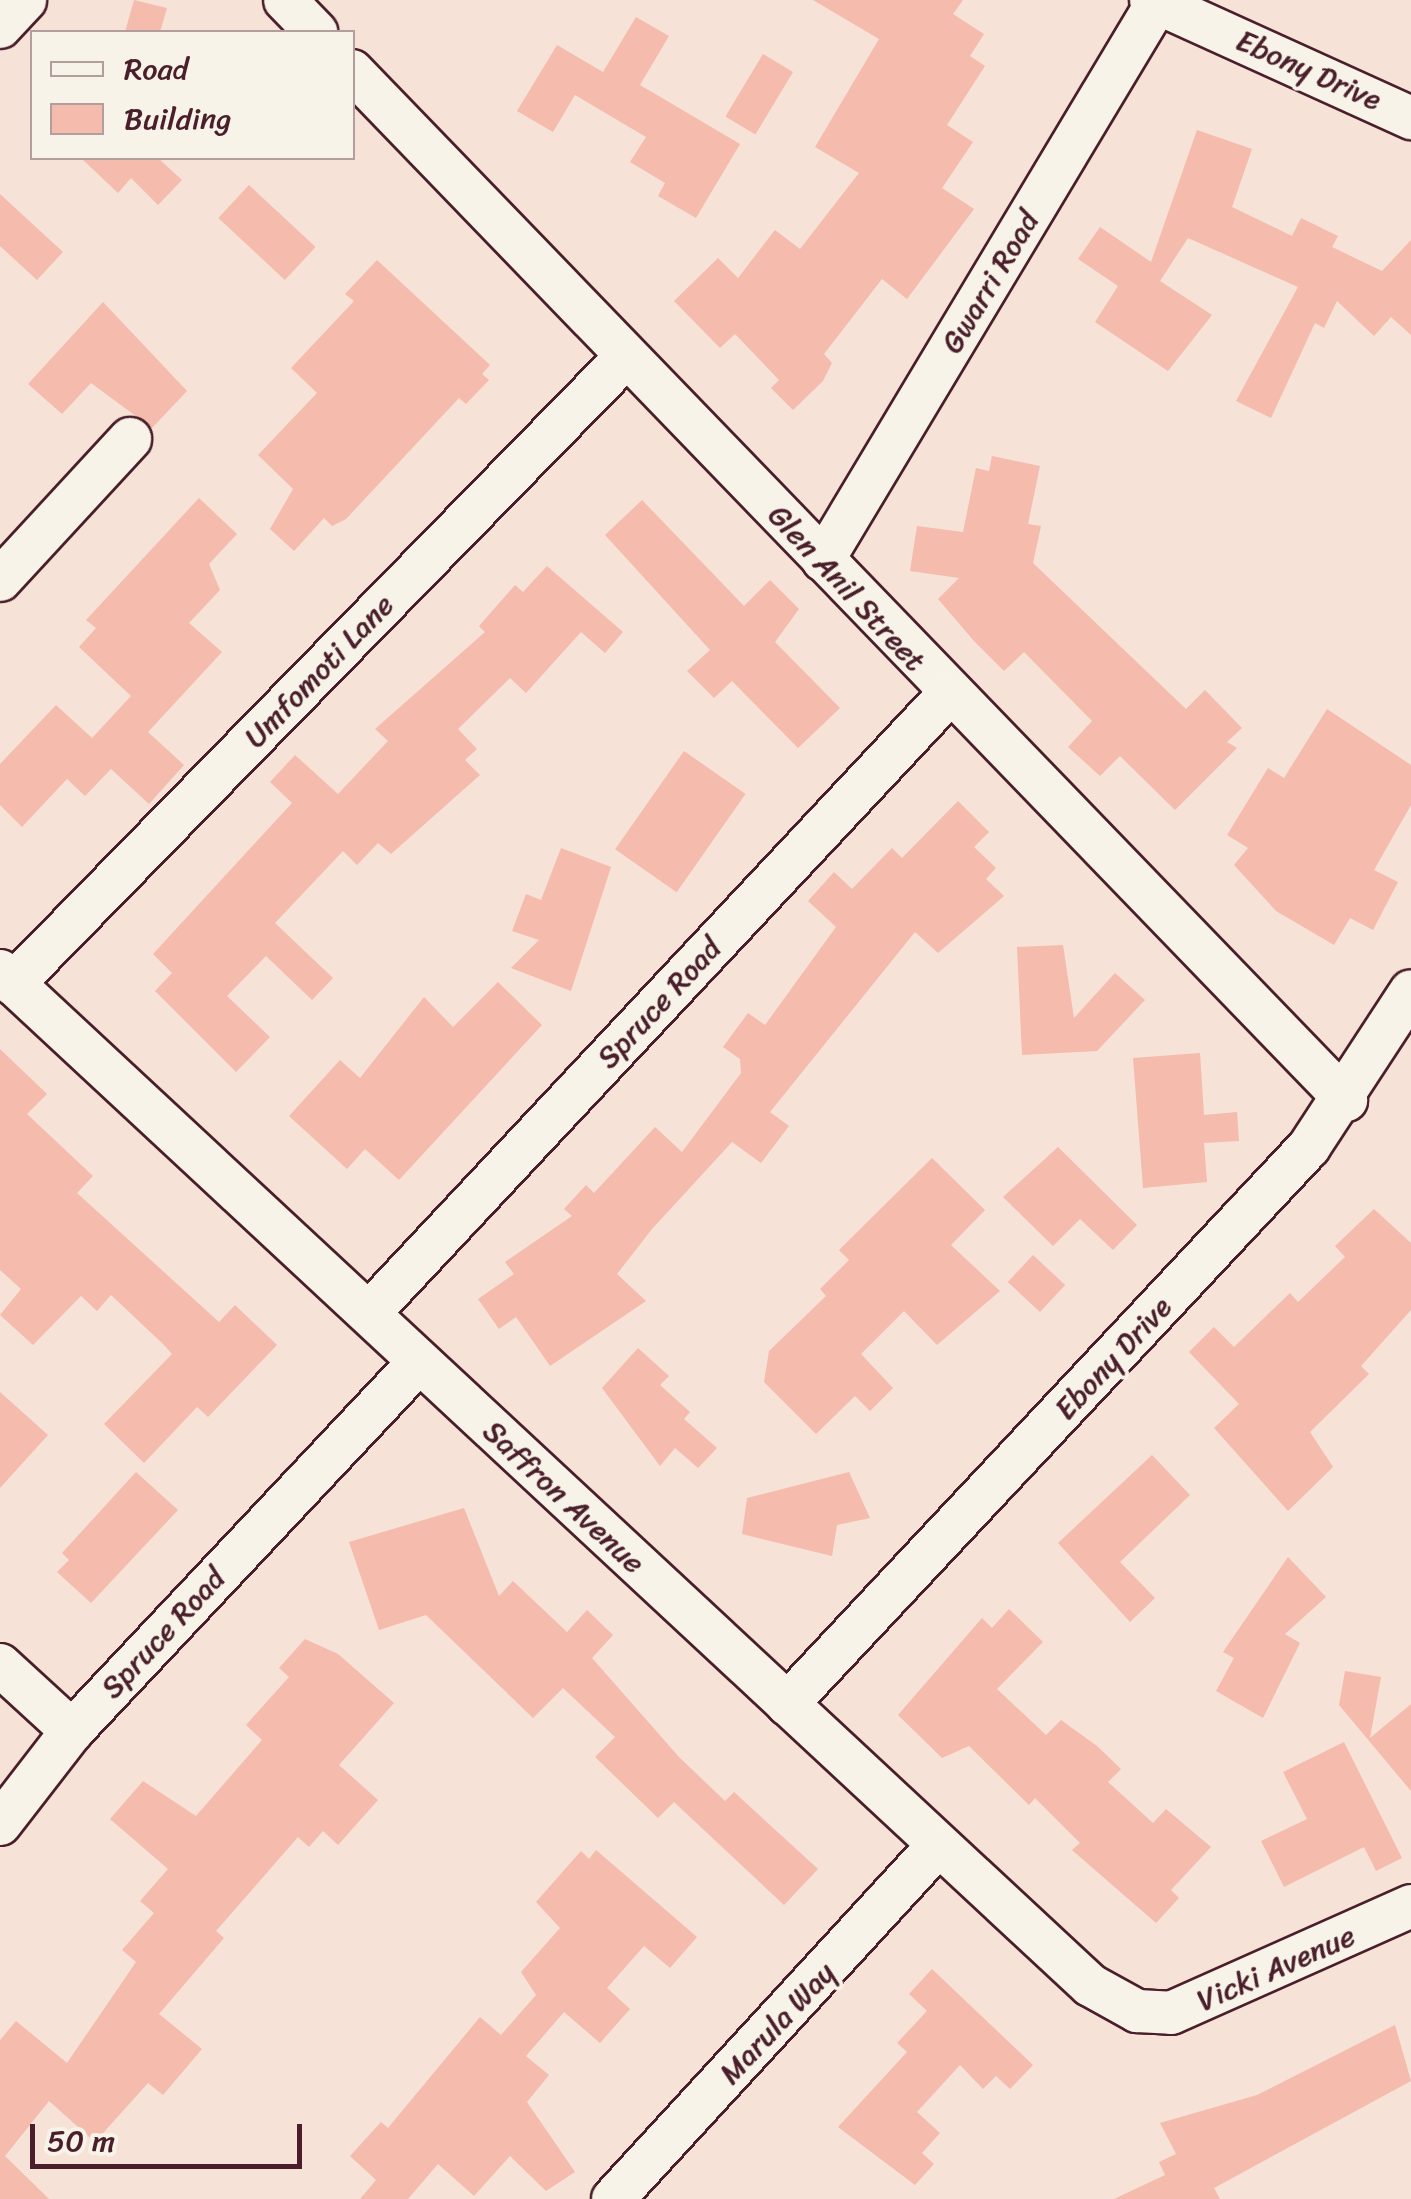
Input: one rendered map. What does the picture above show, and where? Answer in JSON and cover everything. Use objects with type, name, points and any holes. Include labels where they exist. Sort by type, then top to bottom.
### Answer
[{"type":"street","points":[[0,26],[25,0]]},
{"type":"street","points":[[285,0],[314,30]]},
{"type":"street","name":"Ebony Drive","points":[[1154,2],[1411,118]]},
{"type":"street","name":"Gwarri Road","points":[[824,560],[1154,2]]},
{"type":"street","name":"Glen Anil Street","points":[[355,74],[824,560],[948,695],[1346,1100]]},
{"type":"street","name":"Umfomoti Lane","points":[[6,977],[625,358]]},
{"type":"street","points":[[0,580],[130,439]]},
{"type":"street","name":"Spruce Road","points":[[370,1312],[948,695]]},
{"type":"street","name":"Saffron Avenue","points":[[6,977],[1090,1985],[1136,2011]]},
{"type":"street","name":"Ebony Drive","points":[[787,1704],[1346,1100],[1411,990]]},
{"type":"street","name":"Spruce Road","points":[[0,1824],[72,1731],[418,1363]]},
{"type":"street","points":[[0,1665],[72,1731]]},
{"type":"street","name":"Marula Way","points":[[613,2199],[938,1845]]},
{"type":"street","name":"Vicki Avenue","points":[[1136,2011],[1210,2001],[1411,1906]]},
{"type":"building","points":[[134,0],[167,8],[161,30],[126,30]]},
{"type":"building","points":[[813,0],[963,0],[953,14],[984,34],[970,56],[985,66],[947,125],[973,142],[942,188],[974,209],[907,299],[882,279],[824,354],[832,363],[823,381],[793,410],[771,388],[779,380],[735,334],[720,348],[674,301],[718,258],[738,278],[775,230],[800,249],[859,173],[815,147],[879,39]]},
{"type":"building","points":[[636,17],[669,36],[640,85],[740,144],[696,218],[658,196],[665,183],[630,162],[646,137],[575,95],[553,132],[517,111],[557,45],[603,72]]},
{"type":"building","points":[[763,54],[793,72],[755,135],[725,117]]},
{"type":"building","points":[[1197,130],[1252,149],[1232,207],[1292,236],[1301,218],[1338,236],[1332,247],[1382,271],[1411,240],[1411,335],[1391,317],[1374,336],[1337,301],[1324,328],[1315,323],[1271,418],[1236,401],[1298,287],[1188,238],[1160,281],[1212,315],[1168,371],[1095,322],[1118,286],[1078,259],[1100,227],[1151,262]]},
{"type":"building","points":[[83,160],[160,160],[182,180],[158,205],[131,178],[118,193]]},
{"type":"building","points":[[249,185],[316,247],[285,280],[218,218]]},
{"type":"building","points":[[0,194],[63,252],[37,280],[0,246]]},
{"type":"building","points":[[377,260],[490,365],[482,374],[489,380],[466,404],[459,398],[346,519],[332,526],[324,518],[294,551],[270,529],[293,489],[258,455],[317,393],[291,368],[354,301],[345,294]]},
{"type":"building","points":[[103,302],[187,391],[152,428],[91,383],[62,414],[28,384]]},
{"type":"building","points":[[992,456],[1040,466],[1028,524],[1041,526],[1033,563],[1186,709],[1205,690],[1242,728],[1227,742],[1237,748],[1175,810],[1120,756],[1100,776],[1068,747],[1092,721],[1024,652],[1004,671],[974,641],[938,599],[959,578],[910,571],[917,526],[963,532],[976,468],[989,471]]},
{"type":"building","points":[[199,498],[237,534],[209,564],[220,590],[189,623],[222,652],[148,732],[184,765],[149,804],[111,769],[85,796],[67,779],[22,827],[0,805],[0,764],[56,705],[92,738],[131,696],[79,647],[96,628],[86,620]]},
{"type":"building","points":[[642,500],[744,606],[770,580],[799,609],[775,642],[840,708],[798,748],[732,681],[714,698],[687,671],[710,650],[605,535]]},
{"type":"building","points":[[547,566],[623,632],[605,653],[581,632],[526,693],[510,678],[458,729],[477,749],[465,760],[480,775],[391,854],[378,843],[357,865],[343,851],[275,923],[333,978],[312,1000],[266,956],[227,996],[270,1037],[236,1072],[155,991],[172,973],[153,954],[292,803],[270,782],[295,755],[338,794],[388,741],[375,729],[485,632],[479,626],[515,585],[523,592]]},
{"type":"building","points":[[1327,709],[1411,765],[1411,805],[1374,870],[1398,882],[1373,930],[1350,918],[1334,945],[1276,911],[1234,865],[1248,848],[1227,835],[1268,768],[1284,778]]},
{"type":"building","points":[[684,751],[745,794],[677,892],[615,849]]},
{"type":"building","points":[[958,801],[989,832],[974,847],[996,868],[986,879],[1004,896],[938,953],[915,932],[770,1112],[789,1126],[761,1163],[732,1142],[652,1229],[617,1274],[646,1301],[550,1366],[516,1317],[499,1329],[478,1299],[514,1274],[505,1262],[572,1216],[564,1209],[586,1185],[594,1193],[655,1127],[682,1152],[741,1073],[740,1059],[723,1047],[748,1013],[765,1025],[836,927],[808,901],[834,872],[852,889],[892,848],[902,858]]},
{"type":"building","points":[[561,848],[611,867],[571,991],[511,968],[539,940],[512,931],[526,894],[541,900]]},
{"type":"building","points":[[1063,945],[1074,1018],[1115,973],[1145,1000],[1097,1051],[1022,1055],[1017,947]]},
{"type":"building","points":[[498,982],[542,1025],[399,1180],[365,1149],[347,1169],[289,1116],[340,1060],[360,1078],[424,997],[453,1027]]},
{"type":"building","points":[[0,1049],[47,1094],[27,1114],[93,1176],[77,1193],[219,1322],[235,1305],[277,1345],[208,1417],[197,1407],[144,1463],[104,1424],[172,1354],[163,1344],[111,1295],[97,1311],[81,1296],[33,1345],[0,1315],[21,1289],[0,1270]]},
{"type":"building","points":[[1200,1053],[1204,1115],[1237,1112],[1239,1141],[1204,1143],[1207,1182],[1143,1188],[1133,1058]]},
{"type":"building","points":[[1058,1147],[1137,1225],[1113,1250],[1080,1219],[1053,1246],[1003,1197]]},
{"type":"building","points":[[932,1158],[985,1210],[951,1245],[1000,1291],[937,1345],[904,1311],[861,1354],[893,1388],[870,1411],[855,1396],[816,1434],[764,1382],[769,1351],[826,1296],[820,1289],[849,1260],[839,1250]]},
{"type":"building","points":[[1374,1209],[1411,1243],[1411,1310],[1361,1366],[1369,1374],[1310,1432],[1333,1467],[1288,1511],[1214,1428],[1239,1404],[1189,1352],[1214,1327],[1234,1347],[1290,1293],[1298,1302],[1345,1257],[1335,1246]]},
{"type":"building","points":[[1033,1255],[1065,1285],[1040,1312],[1008,1282]]},
{"type":"building","points":[[638,1348],[669,1376],[660,1385],[690,1412],[684,1419],[717,1448],[698,1468],[675,1448],[660,1466],[602,1388]]},
{"type":"building","points":[[0,1392],[48,1435],[0,1488]]},
{"type":"building","points":[[1152,1455],[1190,1495],[1120,1562],[1155,1598],[1130,1622],[1058,1543]]},
{"type":"building","points":[[136,1472],[178,1510],[91,1603],[57,1572],[69,1560],[62,1553]]},
{"type":"building","points":[[849,1472],[870,1518],[837,1525],[832,1556],[742,1534],[747,1498]]},
{"type":"building","points":[[464,1508],[499,1596],[513,1581],[567,1632],[587,1610],[613,1635],[592,1658],[679,1757],[725,1801],[734,1792],[818,1869],[784,1905],[674,1802],[658,1818],[595,1757],[615,1737],[563,1688],[533,1718],[426,1615],[379,1630],[349,1542]]},
{"type":"building","points":[[1288,1557],[1326,1597],[1285,1634],[1300,1643],[1263,1718],[1216,1691],[1234,1658],[1223,1652]]},
{"type":"building","points":[[1009,1609],[1043,1642],[997,1689],[1046,1735],[1061,1720],[1097,1746],[1121,1769],[1108,1782],[1153,1823],[1166,1809],[1211,1847],[1171,1890],[1179,1898],[1156,1923],[1072,1850],[1080,1843],[1035,1798],[1029,1805],[969,1746],[942,1758],[898,1715],[982,1618],[992,1628]]},
{"type":"building","points":[[305,1639],[338,1654],[394,1703],[339,1765],[378,1800],[338,1845],[323,1831],[309,1847],[298,1837],[216,1931],[224,1938],[159,2014],[202,2049],[163,2095],[148,2083],[95,2142],[49,2101],[5,2156],[49,2199],[0,2199],[0,2040],[16,2021],[67,2063],[136,1962],[122,1950],[154,1913],[140,1901],[168,1869],[110,1819],[143,1781],[196,1816],[262,1740],[246,1725],[289,1677],[279,1668]]},
{"type":"building","points":[[1345,1671],[1381,1677],[1370,1738],[1411,1704],[1411,1791],[1339,1705]]},
{"type":"building","points":[[1344,1742],[1402,1858],[1376,1871],[1364,1847],[1284,1887],[1261,1841],[1307,1819],[1283,1772]]},
{"type":"building","points":[[596,1850],[697,1937],[670,1968],[644,1946],[607,1988],[630,2009],[600,2043],[564,2012],[526,2056],[549,2075],[527,2102],[575,2172],[546,2191],[510,2156],[474,2196],[438,2164],[408,2199],[360,2199],[376,2180],[350,2156],[381,2122],[388,2128],[480,2017],[501,2035],[536,1995],[521,1972],[560,1928],[536,1902],[581,1851],[589,1859]]},
{"type":"building","points":[[932,1969],[1033,2065],[1010,2089],[996,2076],[983,2089],[960,2065],[917,2112],[940,2133],[922,2153],[934,2164],[915,2185],[838,2127],[907,2052],[897,2043],[927,2011],[909,1994]]},
{"type":"building","points":[[1395,2025],[1411,2081],[1214,2188],[1220,2199],[1114,2199],[1165,2175],[1159,2162],[1176,2154],[1160,2123],[1257,2095]]}]
